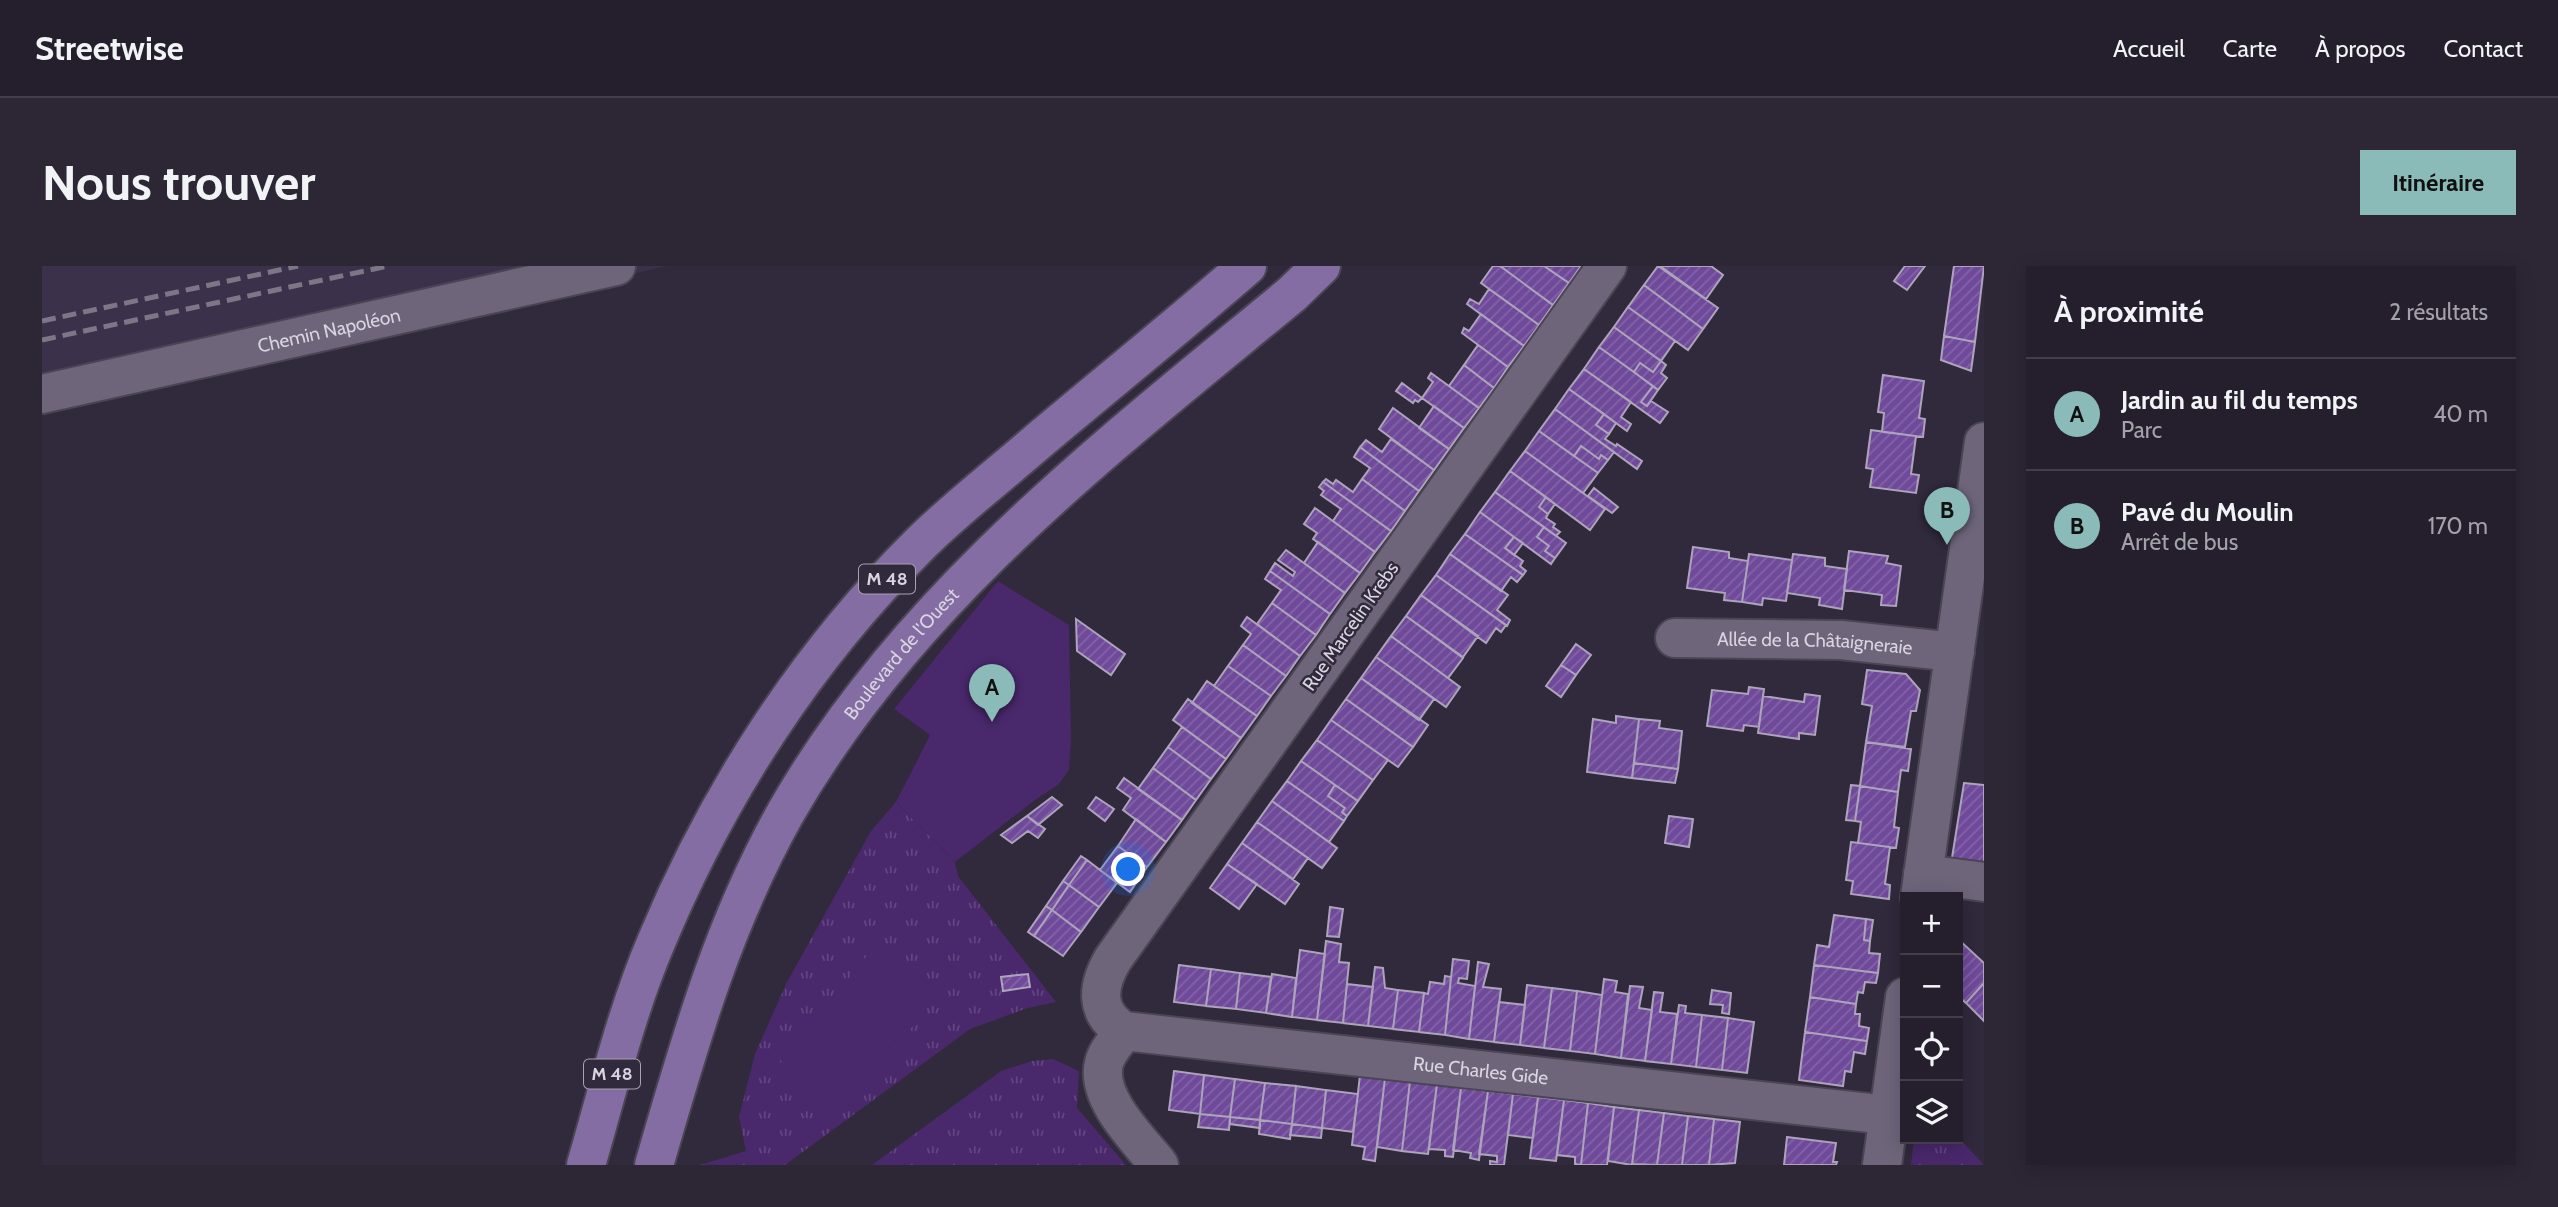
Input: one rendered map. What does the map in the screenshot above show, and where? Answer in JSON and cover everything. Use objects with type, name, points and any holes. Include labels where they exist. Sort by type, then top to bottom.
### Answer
[{"type":"main road","name":"M 48","points":[[586,1165],[614,1067],[656,942],[678,892],[733,787],[789,700],[859,610],[921,543],[1247,266]]},
{"type":"main road","name":"Boulevard de l'Ouest","points":[[653,1165],[709,979],[731,924],[787,811],[825,750],[905,644],[1011,533],[1070,480],[1292,294],[1321,266]]},
{"type":"street","name":"Chemin Napoléon","points":[[42,394],[616,266]]},
{"type":"street","name":"Rue Marcelin Krebs","points":[[1124,1031],[1114,1025],[1101,1003],[1104,974],[1113,959],[1607,266]]},
{"type":"street","points":[[1984,442],[1921,886],[1984,882]]},
{"type":"street","name":"Allée de la Châtaigneraie","points":[[1675,638],[1841,640],[1955,652]]},
{"type":"street","points":[[1882,1165],[1902,1018]]},
{"type":"street","points":[[1124,1031],[1108,1053],[1104,1065],[1107,1094],[1120,1116],[1159,1165]]},
{"type":"street","name":"Rue Charles Gide","points":[[1124,1031],[1888,1115]]},
{"type":"shaded area","points":[[42,266],[667,266],[42,410]]},
{"type":"green space","points":[[998,581],[1069,625],[1069,770],[1058,785],[955,862],[896,802],[930,735],[894,709]]},
{"type":"green space","points":[[896,802],[955,862],[958,876],[1056,1002],[1028,1008],[970,1029],[785,1165],[700,1165],[746,1151],[739,1117],[755,1054],[786,984],[871,831]]},
{"type":"green space","points":[[878,942],[940,993],[838,1117],[777,1067]]},
{"type":"green space","points":[[1053,1059],[1079,1071],[1077,1108],[1126,1165],[872,1165],[1001,1071],[1032,1061]]},
{"type":"green space","points":[[1963,1142],[1984,1165],[1911,1165],[1913,1144]]},
{"type":"building","points":[[1493,266],[1500,266],[1553,305],[1539,325],[1481,283]]},
{"type":"building","points":[[1500,266],[1544,266],[1569,283],[1553,305]]},
{"type":"building","points":[[1544,266],[1581,266],[1569,283]]},
{"type":"building","points":[[1658,266],[1718,308],[1703,329],[1644,285]]},
{"type":"building","points":[[1660,266],[1711,266],[1723,275],[1706,299]]},
{"type":"building","points":[[1905,266],[1925,266],[1907,290],[1894,281]]},
{"type":"building","points":[[1954,266],[1984,266],[1975,342],[1944,336]]},
{"type":"building","points":[[1644,285],[1703,329],[1688,350],[1628,307]]},
{"type":"building","points":[[1489,289],[1539,325],[1524,346],[1467,304],[1470,299],[1479,304]]},
{"type":"building","points":[[1628,307],[1675,341],[1661,361],[1614,327]]},
{"type":"building","points":[[1481,314],[1524,346],[1508,367],[1462,333],[1464,328],[1469,331]]},
{"type":"building","points":[[1614,327],[1661,361],[1653,372],[1640,363],[1634,372],[1599,347]]},
{"type":"building","points":[[1944,336],[1975,342],[1971,371],[1941,360]]},
{"type":"building","points":[[1478,345],[1508,367],[1494,388],[1464,365]]},
{"type":"building","points":[[1599,347],[1653,386],[1641,402],[1647,406],[1651,401],[1668,412],[1660,423],[1584,369]]},
{"type":"building","points":[[1661,361],[1666,365],[1661,373],[1667,378],[1658,390],[1634,372],[1640,363],[1653,372]]},
{"type":"building","points":[[1464,365],[1494,388],[1479,408],[1449,386]]},
{"type":"building","points":[[1584,369],[1631,402],[1621,417],[1631,424],[1627,431],[1569,389]]},
{"type":"building","points":[[1431,373],[1479,408],[1464,428],[1422,398],[1433,382],[1428,378]]},
{"type":"building","points":[[1883,375],[1924,381],[1919,418],[1925,419],[1923,437],[1882,432],[1884,413],[1878,412]]},
{"type":"building","points":[[1402,383],[1422,398],[1413,403],[1396,391]]},
{"type":"building","points":[[1653,386],[1658,390],[1647,406],[1641,402]]},
{"type":"building","points":[[1569,389],[1604,414],[1596,425],[1609,434],[1605,439],[1642,461],[1637,469],[1555,409]]},
{"type":"building","points":[[1434,406],[1464,428],[1449,449],[1419,428]]},
{"type":"building","points":[[1393,408],[1449,449],[1434,470],[1379,429]]},
{"type":"building","points":[[1555,409],[1614,452],[1608,460],[1601,455],[1599,459],[1581,446],[1574,456],[1539,431]]},
{"type":"building","points":[[1604,414],[1616,423],[1609,434],[1596,425]]},
{"type":"building","points":[[1871,430],[1916,436],[1911,474],[1919,475],[1916,493],[1870,487],[1873,469],[1866,468]]},
{"type":"building","points":[[1539,431],[1598,473],[1583,493],[1525,451]]},
{"type":"building","points":[[1391,439],[1434,470],[1419,491],[1360,447],[1366,440],[1382,452]]},
{"type":"building","points":[[1581,446],[1599,459],[1601,455],[1608,460],[1598,473],[1574,456]]},
{"type":"building","points":[[1360,447],[1419,491],[1405,511],[1362,479],[1370,468],[1354,457]]},
{"type":"building","points":[[1525,451],[1605,509],[1590,530],[1510,471]]},
{"type":"building","points":[[1510,471],[1546,497],[1539,507],[1548,514],[1546,518],[1555,524],[1553,527],[1560,532],[1556,536],[1495,492]]},
{"type":"building","points":[[1326,479],[1333,484],[1336,480],[1353,492],[1362,479],[1405,511],[1391,531],[1323,482]]},
{"type":"building","points":[[1323,482],[1391,531],[1375,552],[1333,521],[1341,509],[1321,495],[1324,491],[1319,487]]},
{"type":"building","points":[[1594,488],[1618,507],[1612,513],[1588,496]]},
{"type":"building","points":[[1495,492],[1544,527],[1537,537],[1549,546],[1545,551],[1555,558],[1551,564],[1480,512]]},
{"type":"building","points":[[1546,497],[1555,504],[1548,514],[1539,507]]},
{"type":"building","points":[[1315,508],[1375,552],[1360,573],[1313,539],[1317,533],[1304,524]]},
{"type":"building","points":[[1480,512],[1514,537],[1505,548],[1523,561],[1520,566],[1526,571],[1523,575],[1465,534]]},
{"type":"building","points":[[1544,527],[1566,543],[1555,558],[1545,551],[1549,546],[1537,537]]},
{"type":"building","points":[[1465,534],[1523,575],[1517,582],[1511,577],[1501,591],[1450,554]]},
{"type":"building","points":[[1514,537],[1523,543],[1514,555],[1505,548]]},
{"type":"building","points":[[1318,542],[1360,573],[1345,593],[1304,563]]},
{"type":"building","points":[[1693,547],[1729,552],[1729,558],[1748,561],[1742,602],[1724,600],[1725,593],[1687,588]]},
{"type":"building","points":[[1286,550],[1345,593],[1330,614],[1270,571],[1275,563],[1293,576],[1295,572],[1278,560]]},
{"type":"building","points":[[1849,551],[1888,556],[1886,563],[1901,566],[1896,606],[1881,605],[1882,595],[1844,590]]},
{"type":"building","points":[[1450,554],[1508,595],[1497,610],[1510,620],[1507,626],[1436,575]]},
{"type":"building","points":[[1749,554],[1792,560],[1786,601],[1763,598],[1762,605],[1742,602]]},
{"type":"building","points":[[1793,554],[1825,558],[1825,566],[1847,569],[1842,609],[1819,605],[1820,598],[1787,593]]},
{"type":"building","points":[[1270,571],[1330,614],[1316,635],[1272,603],[1281,590],[1265,579]]},
{"type":"building","points":[[1436,575],[1506,625],[1501,632],[1496,628],[1486,643],[1421,595]]},
{"type":"building","points":[[1421,595],[1478,636],[1463,657],[1406,616]]},
{"type":"building","points":[[1272,603],[1316,635],[1300,656],[1257,624]]},
{"type":"building","points":[[1406,616],[1463,658],[1448,678],[1391,636]]},
{"type":"building","points":[[1247,617],[1300,656],[1286,676],[1243,645],[1251,634],[1241,626]]},
{"type":"building","points":[[1076,619],[1125,654],[1111,675],[1077,651]]},
{"type":"building","points":[[1391,636],[1460,687],[1446,707],[1376,657]]},
{"type":"building","points":[[1576,644],[1591,655],[1576,675],[1561,665]]},
{"type":"building","points":[[1243,645],[1286,676],[1271,696],[1228,666]]},
{"type":"building","points":[[1376,657],[1434,699],[1419,720],[1361,678]]},
{"type":"building","points":[[1561,665],[1576,675],[1561,697],[1546,686]]},
{"type":"building","points":[[1228,666],[1271,696],[1257,716],[1214,686]]},
{"type":"building","points":[[1867,670],[1906,674],[1920,690],[1916,711],[1911,711],[1905,747],[1866,742],[1872,706],[1862,704]]},
{"type":"building","points":[[1361,678],[1428,725],[1413,747],[1346,699]]},
{"type":"building","points":[[1207,681],[1257,716],[1241,738],[1192,703]]},
{"type":"building","points":[[1749,687],[1764,689],[1759,727],[1744,725],[1743,731],[1707,726],[1712,690],[1748,694]]},
{"type":"building","points":[[1805,694],[1820,696],[1815,735],[1799,733],[1799,739],[1758,733],[1763,696],[1804,702]]},
{"type":"building","points":[[1188,699],[1241,738],[1226,759],[1173,720]]},
{"type":"building","points":[[1346,699],[1413,747],[1398,767],[1331,720]]},
{"type":"building","points":[[1616,716],[1639,719],[1632,778],[1587,772],[1593,719],[1616,723]]},
{"type":"building","points":[[1639,719],[1660,721],[1659,728],[1682,731],[1678,769],[1634,763]]},
{"type":"building","points":[[1331,720],[1388,760],[1373,780],[1317,740]]},
{"type":"building","points":[[1182,727],[1226,759],[1211,779],[1168,747]]},
{"type":"building","points":[[1317,740],[1373,780],[1358,801],[1301,761]]},
{"type":"building","points":[[1866,742],[1911,749],[1908,771],[1901,770],[1898,792],[1860,786]]},
{"type":"building","points":[[1168,747],[1211,779],[1196,800],[1153,768]]},
{"type":"building","points":[[1301,761],[1335,785],[1328,796],[1345,808],[1342,812],[1347,816],[1344,821],[1287,781]]},
{"type":"building","points":[[1634,763],[1678,769],[1675,783],[1632,778]]},
{"type":"building","points":[[1153,768],[1196,800],[1182,820],[1138,789]]},
{"type":"building","points":[[1124,778],[1182,820],[1166,842],[1123,810],[1131,798],[1117,788]]},
{"type":"building","points":[[1287,781],[1344,821],[1329,842],[1272,801]]},
{"type":"building","points":[[1964,783],[1984,785],[1984,869],[1951,864]]},
{"type":"building","points":[[1335,785],[1358,801],[1347,816],[1342,812],[1345,808],[1328,796]]},
{"type":"building","points":[[1851,785],[1860,786],[1855,821],[1846,820]]},
{"type":"building","points":[[1860,786],[1898,792],[1894,827],[1899,828],[1896,848],[1858,843],[1861,822],[1855,821]]},
{"type":"building","points":[[1052,797],[1062,805],[1038,825],[1027,816]]},
{"type":"building","points":[[1096,797],[1114,809],[1105,821],[1088,808]]},
{"type":"building","points":[[1272,801],[1337,848],[1322,868],[1257,822]]},
{"type":"building","points":[[1027,816],[1045,829],[1038,838],[1028,831],[1012,843],[1001,835]]},
{"type":"building","points":[[1669,816],[1693,819],[1689,847],[1665,843]]},
{"type":"building","points":[[1136,819],[1166,842],[1147,867],[1118,846]]},
{"type":"building","points":[[1257,822],[1308,858],[1293,879],[1242,843]]},
{"type":"building","points":[[1851,842],[1890,847],[1885,884],[1890,885],[1889,899],[1851,894],[1853,881],[1846,880]]},
{"type":"building","points":[[1242,843],[1299,884],[1285,904],[1227,864]]},
{"type":"building","points":[[1118,846],[1147,867],[1130,892],[1100,870]]},
{"type":"building","points":[[1081,856],[1087,860],[1069,885],[1063,881]]},
{"type":"building","points":[[1087,860],[1117,883],[1099,907],[1069,885]]},
{"type":"building","points":[[1227,864],[1257,884],[1239,909],[1210,888]]},
{"type":"building","points":[[1063,881],[1069,885],[1052,910],[1046,906]]},
{"type":"building","points":[[1069,885],[1099,907],[1081,932],[1052,910]]},
{"type":"building","points":[[1046,906],[1052,910],[1034,936],[1028,932]]},
{"type":"building","points":[[1330,907],[1343,909],[1339,937],[1327,936]]},
{"type":"building","points":[[1052,910],[1081,932],[1063,956],[1034,936]]},
{"type":"building","points":[[1834,915],[1866,919],[1864,940],[1870,941],[1869,953],[1880,954],[1878,973],[1814,965],[1817,945],[1829,947]]},
{"type":"building","points":[[1866,919],[1873,920],[1870,941],[1864,940]]},
{"type":"building","points":[[1326,941],[1341,944],[1339,962],[1349,963],[1343,1023],[1317,1020]]},
{"type":"building","points":[[1963,944],[1984,963],[1984,983],[1966,1003],[1963,1000]]},
{"type":"building","points":[[1300,950],[1325,954],[1317,1020],[1292,1017]]},
{"type":"building","points":[[1453,959],[1469,961],[1467,979],[1459,978],[1458,983],[1475,986],[1469,1039],[1445,1035]]},
{"type":"building","points":[[1478,962],[1489,964],[1483,987],[1501,989],[1494,1042],[1469,1039]]},
{"type":"building","points":[[1179,965],[1211,969],[1206,1006],[1174,1002]]},
{"type":"building","points":[[1814,965],[1878,973],[1876,983],[1865,982],[1863,993],[1858,992],[1856,1004],[1810,997]]},
{"type":"building","points":[[1375,967],[1383,968],[1385,988],[1398,990],[1393,1029],[1368,1026]]},
{"type":"building","points":[[1211,969],[1240,973],[1236,1009],[1206,1006]]},
{"type":"building","points":[[1240,973],[1271,977],[1266,1013],[1236,1009]]},
{"type":"building","points":[[1028,974],[1030,987],[1003,991],[1001,977]]},
{"type":"building","points":[[1272,974],[1296,978],[1292,1017],[1266,1013]]},
{"type":"building","points":[[1445,976],[1451,977],[1445,1035],[1419,1032],[1424,993],[1428,994],[1430,982],[1444,984]]},
{"type":"building","points":[[1604,979],[1617,981],[1615,992],[1628,994],[1621,1058],[1595,1054]]},
{"type":"building","points":[[1984,983],[1984,1021],[1966,1003]]},
{"type":"building","points":[[1347,984],[1373,987],[1368,1026],[1343,1023]]},
{"type":"building","points":[[1527,985],[1552,988],[1544,1048],[1520,1045]]},
{"type":"building","points":[[1630,986],[1643,987],[1639,1008],[1652,1010],[1645,1061],[1621,1058]]},
{"type":"building","points":[[1552,988],[1577,991],[1570,1051],[1544,1048]]},
{"type":"building","points":[[1398,990],[1424,993],[1419,1032],[1393,1029]]},
{"type":"building","points":[[1712,990],[1731,993],[1729,1014],[1722,1013],[1723,1005],[1710,1004]]},
{"type":"building","points":[[1577,991],[1602,995],[1595,1054],[1570,1051]]},
{"type":"building","points":[[1654,992],[1663,993],[1660,1012],[1677,1014],[1671,1064],[1645,1061]]},
{"type":"building","points":[[1810,997],[1856,1004],[1855,1014],[1860,1014],[1859,1026],[1869,1028],[1867,1041],[1805,1032]]},
{"type":"building","points":[[1499,1002],[1525,1005],[1520,1045],[1494,1042]]},
{"type":"building","points":[[1679,1005],[1686,1006],[1685,1013],[1702,1015],[1696,1067],[1671,1064]]},
{"type":"building","points":[[1702,1015],[1728,1018],[1722,1070],[1696,1067]]},
{"type":"building","points":[[1728,1018],[1754,1022],[1747,1073],[1722,1070]]},
{"type":"building","points":[[1805,1032],[1867,1041],[1865,1054],[1854,1052],[1851,1072],[1845,1071],[1843,1086],[1799,1080]]},
{"type":"building","points":[[1174,1071],[1204,1075],[1200,1114],[1169,1110]]},
{"type":"building","points":[[1204,1075],[1235,1079],[1230,1117],[1200,1114]]},
{"type":"building","points":[[1360,1075],[1385,1078],[1375,1161],[1363,1159],[1365,1147],[1352,1145]]},
{"type":"building","points":[[1385,1078],[1410,1081],[1402,1151],[1377,1147]]},
{"type":"building","points":[[1235,1079],[1265,1083],[1260,1120],[1230,1117]]},
{"type":"building","points":[[1410,1081],[1437,1084],[1428,1154],[1402,1151]]},
{"type":"building","points":[[1265,1083],[1296,1086],[1292,1124],[1260,1120]]},
{"type":"building","points":[[1437,1084],[1461,1088],[1453,1157],[1445,1156],[1445,1150],[1429,1149]]},
{"type":"building","points":[[1296,1086],[1326,1090],[1322,1128],[1292,1124]]},
{"type":"building","points":[[1461,1088],[1488,1091],[1479,1160],[1470,1158],[1471,1153],[1453,1150]]},
{"type":"building","points":[[1326,1090],[1358,1094],[1353,1132],[1322,1128]]},
{"type":"building","points":[[1488,1091],[1513,1094],[1504,1165],[1490,1165],[1490,1161],[1497,1162],[1497,1156],[1479,1154]]},
{"type":"building","points":[[1513,1094],[1538,1097],[1533,1138],[1508,1135]]},
{"type":"building","points":[[1538,1097],[1564,1100],[1556,1161],[1530,1158]]},
{"type":"building","points":[[1564,1100],[1588,1103],[1581,1165],[1575,1164],[1575,1157],[1557,1155]]},
{"type":"building","points":[[1588,1103],[1614,1107],[1607,1165],[1581,1165]]},
{"type":"building","points":[[1614,1107],[1639,1110],[1632,1165],[1608,1161]]},
{"type":"building","points":[[1639,1110],[1664,1113],[1657,1165],[1632,1164]]},
{"type":"building","points":[[1664,1113],[1688,1116],[1682,1165],[1657,1165]]},
{"type":"building","points":[[1200,1114],[1230,1117],[1229,1130],[1198,1127]]},
{"type":"building","points":[[1688,1116],[1714,1119],[1709,1165],[1682,1165]]},
{"type":"building","points":[[1230,1117],[1260,1120],[1260,1128],[1230,1124]]},
{"type":"building","points":[[1714,1119],[1740,1122],[1735,1163],[1709,1165]]},
{"type":"building","points":[[1260,1120],[1292,1124],[1290,1139],[1259,1134]]},
{"type":"building","points":[[1292,1124],[1322,1128],[1321,1138],[1290,1135]]},
{"type":"building","points":[[1787,1137],[1836,1143],[1833,1162],[1837,1162],[1836,1165],[1784,1165]]},
{"type":"railway","points":[[42,321],[298,266]]},
{"type":"railway","points":[[42,340],[388,266]]},
{"type":"place","name":"Pavé du Moulin","points":[[1947,545]]},
{"type":"place","name":"Jardin au fil du temps","points":[[992,722]]}]
